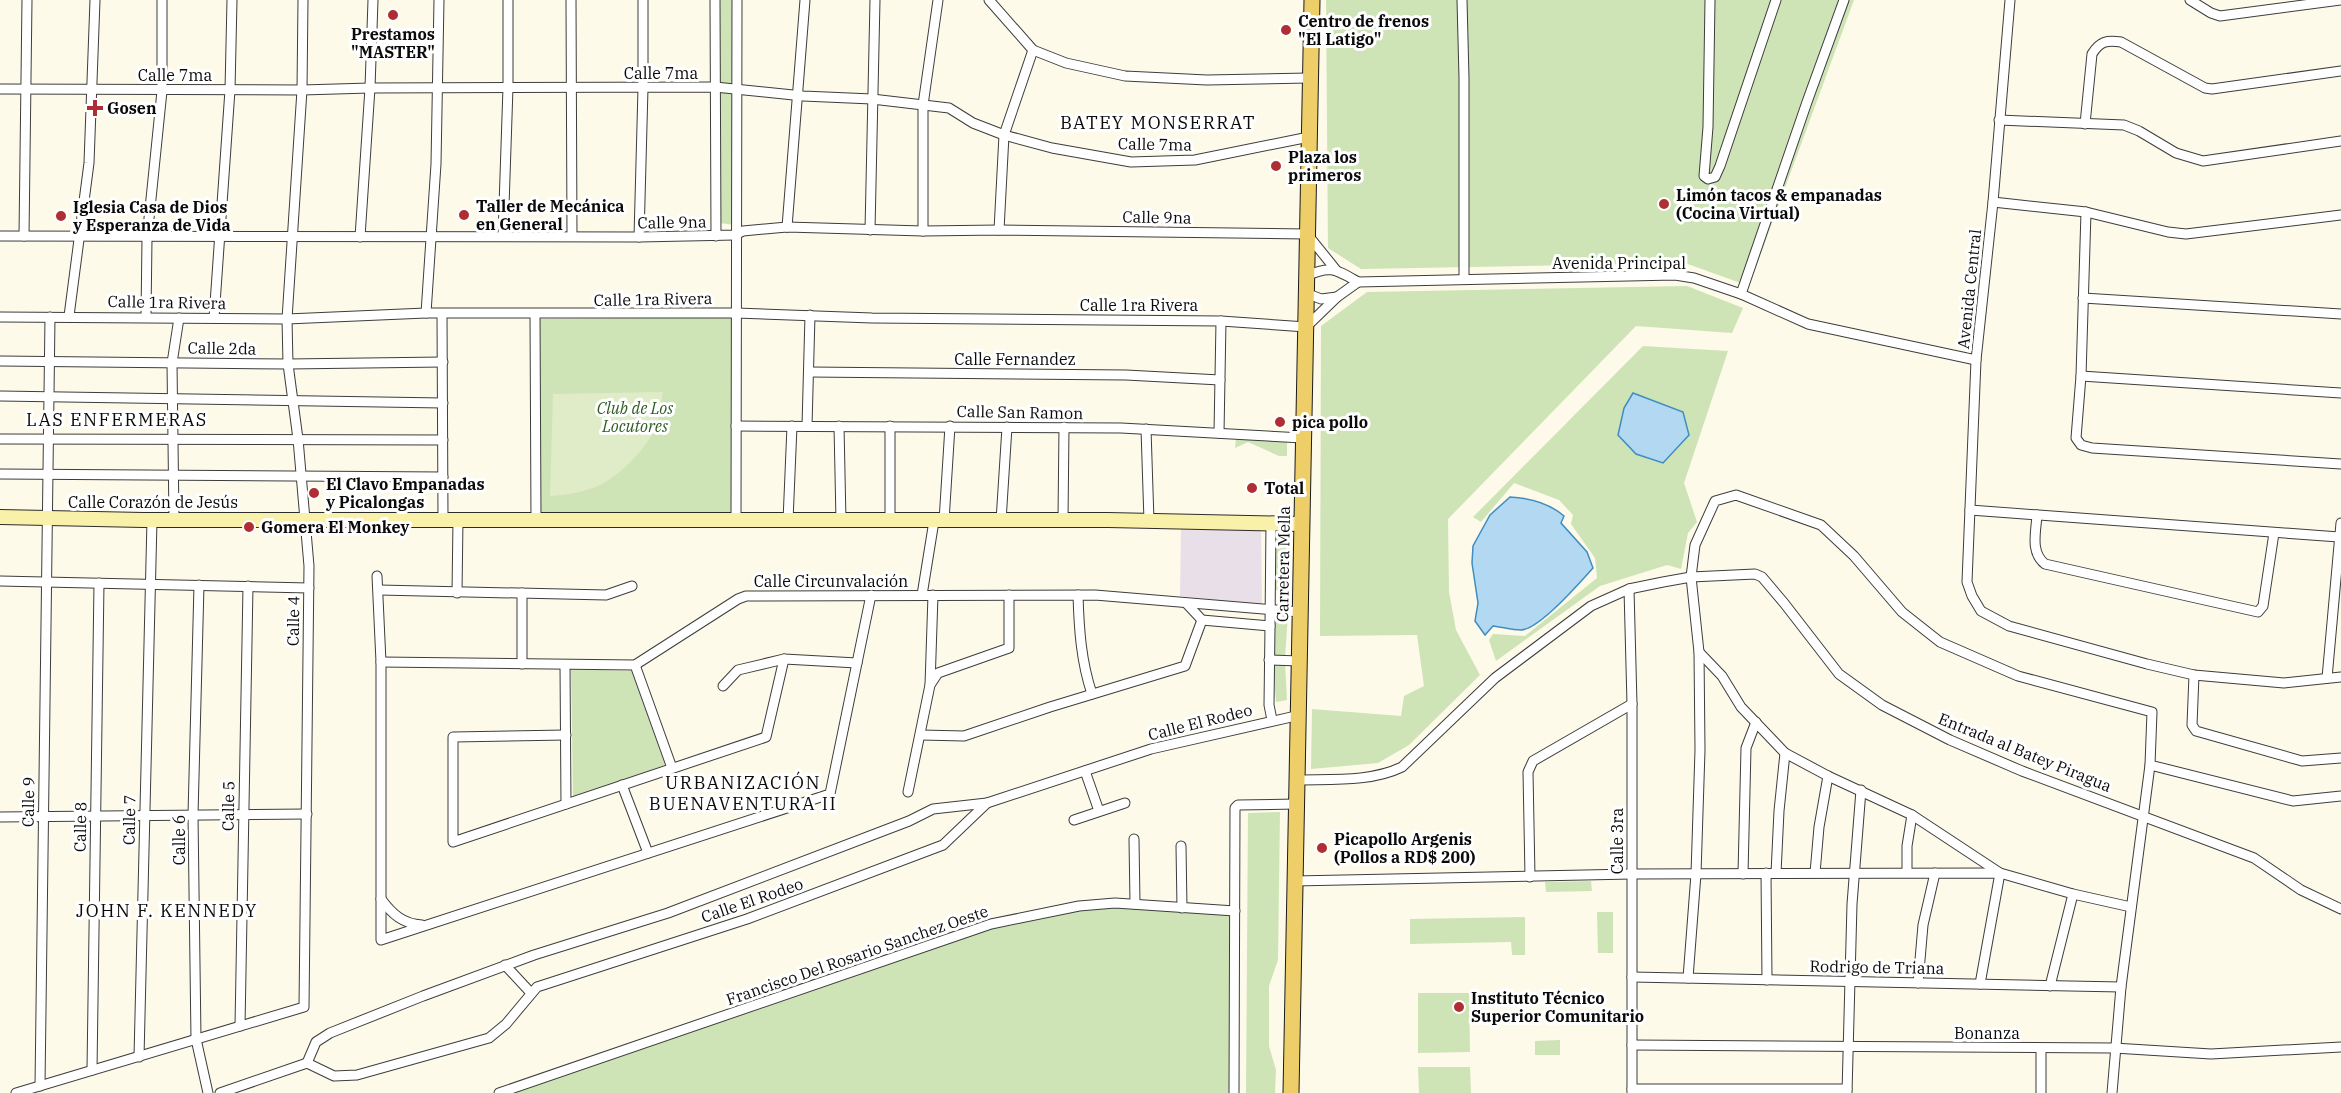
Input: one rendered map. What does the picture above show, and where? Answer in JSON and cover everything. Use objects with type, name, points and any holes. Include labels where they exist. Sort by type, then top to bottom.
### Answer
[{"type":"main road","name":"Carretera Mella","points":[[1291,1093],[1312,0]]},
{"type":"street","points":[[24,236],[24,89],[27,0]]},
{"type":"street","points":[[69,316],[89,163],[95,0]]},
{"type":"street","points":[[146,317],[147,238],[162,91],[162,0]]},
{"type":"street","points":[[214,318],[230,90],[232,0]]},
{"type":"street","name":"Calle 4","points":[[240,1026],[304,1007],[309,588],[306,519],[288,364],[287,319],[302,90],[303,0]]},
{"type":"street","points":[[360,237],[370,88],[373,0]]},
{"type":"street","points":[[426,314],[439,87],[439,0]]},
{"type":"street","points":[[503,236],[508,87],[508,0]]},
{"type":"street","points":[[571,0],[572,236]]},
{"type":"street","points":[[639,237],[643,0]]},
{"type":"street","points":[[714,0],[716,236]]},
{"type":"street","points":[[736,521],[737,0]]},
{"type":"street","points":[[787,227],[806,0]]},
{"type":"street","points":[[870,230],[875,0]]},
{"type":"street","points":[[923,231],[922,105],[938,0]]},
{"type":"street","points":[[989,0],[1033,50],[1066,63],[1125,76],[1207,80],[1309,78]]},
{"type":"street","points":[[1462,0],[1464,279]]},
{"type":"street","points":[[1710,0],[1708,127],[1704,160],[1704,176],[1708,179],[1714,177],[1720,166],[1776,0]]},
{"type":"street","points":[[1741,294],[1844,0]]},
{"type":"street","name":"Avenida Central","points":[[2010,0],[1993,202],[1976,360],[1967,582],[1981,611],[2009,626],[2193,675]]},
{"type":"street","points":[[2190,0],[2220,16],[2341,0]]},
{"type":"street","points":[[2085,124],[2092,54],[2097,46],[2109,40],[2121,42],[2212,89],[2341,71]]},
{"type":"street","points":[[999,230],[1004,135],[1033,50]]},
{"type":"street","name":"Calle 7ma","points":[[0,89],[162,91],[439,87],[715,87],[799,96],[872,99],[949,108],[973,123],[1004,135],[1052,148],[1131,162],[1195,160],[1309,137]]},
{"type":"street","points":[[1999,120],[2124,125],[2139,131],[2176,153],[2203,161],[2341,141]]},
{"type":"street","points":[[1993,202],[2086,212],[2168,232],[2186,234],[2341,215]]},
{"type":"street","points":[[2086,212],[2081,376],[2076,438],[2081,445],[2092,448],[2341,464]]},
{"type":"street","name":"Calle 9na","points":[[0,236],[639,237],[735,235],[743,231],[787,227],[923,231],[1307,234]]},
{"type":"street","points":[[1307,234],[1336,270]]},
{"type":"street","points":[[1306,276],[1328,268],[1358,282],[1337,297],[1306,327]]},
{"type":"street","name":"Avenida Principal","points":[[1358,282],[1675,275],[1694,278],[1741,294],[1808,324],[1976,360]]},
{"type":"street","points":[[1306,293],[1321,299],[1337,297]]},
{"type":"street","points":[[2083,298],[2341,314]]},
{"type":"street","name":"Calle 1ra Rivera","points":[[0,317],[287,319],[426,314],[736,313],[1221,321],[1306,327]]},
{"type":"street","points":[[442,314],[443,519]]},
{"type":"street","points":[[535,314],[536,519]]},
{"type":"street","points":[[807,426],[810,315]]},
{"type":"street","name":"Calle 9","points":[[40,1086],[50,317]]},
{"type":"street","points":[[174,520],[172,363],[179,318]]},
{"type":"street","points":[[1219,433],[1221,321]]},
{"type":"street","name":"Calle 2da","points":[[0,361],[288,364],[443,362]]},
{"type":"street","name":"Calle Fernandez","points":[[809,372],[1126,375],[1220,380]]},
{"type":"street","points":[[2081,376],[2341,393]]},
{"type":"street","points":[[0,396],[443,404]]},
{"type":"street","name":"Calle San Ramon","points":[[736,426],[1146,429],[1303,438]]},
{"type":"street","points":[[788,521],[792,426]]},
{"type":"street","points":[[839,426],[841,521]]},
{"type":"street","points":[[890,426],[890,521]]},
{"type":"street","points":[[908,792],[930,685],[928,595],[950,426]]},
{"type":"street","points":[[1001,520],[1007,427]]},
{"type":"street","points":[[1063,520],[1064,428]]},
{"type":"street","points":[[1146,429],[1149,520]]},
{"type":"street","points":[[0,439],[443,440]]},
{"type":"street","points":[[0,474],[443,477]]},
{"type":"street","points":[[1688,978],[1696,874],[1700,750],[1699,652],[1691,577],[1695,545],[1715,501],[1736,495],[1821,525],[1854,556],[1902,612],[1940,642],[2018,676],[2152,712],[2150,765],[2121,987],[2114,1048],[2112,1093]]},
{"type":"street","points":[[1970,510],[2339,537]]},
{"type":"street","points":[[2037,515],[2035,551],[2038,558],[2045,564],[2258,612],[2264,606],[2274,533]]},
{"type":"street","name":"Calle Corazón de Jesús","points":[[0,517],[152,520],[1149,520],[1301,524]]},
{"type":"street","points":[[458,519],[458,593]]},
{"type":"street","name":"Calle 7","points":[[139,1057],[152,520]]},
{"type":"street","points":[[1271,522],[1269,705],[1272,720]]},
{"type":"street","points":[[2327,678],[2341,523]]},
{"type":"street","name":"Entrada al Batey Piragua","points":[[1298,780],[1386,775],[1402,767],[1495,678],[1591,606],[1629,589],[1691,577],[1755,574],[1762,577],[1839,674],[1882,705],[1950,740],[2022,771],[2254,858],[2301,890],[2341,909]]},
{"type":"street","points":[[377,576],[381,663],[381,940],[830,794],[871,595]]},
{"type":"street","points":[[0,581],[309,588]]},
{"type":"street","name":"Calle 8","points":[[92,1070],[99,583]]},
{"type":"street","name":"Calle 6","points":[[199,585],[193,815],[196,1040],[208,1093]]},
{"type":"street","name":"Calle 5","points":[[240,1026],[248,586]]},
{"type":"street","points":[[378,590],[606,595],[632,586]]},
{"type":"street","name":"Calle 3ra","points":[[1629,589],[1632,704],[1632,1091]]},
{"type":"street","points":[[522,593],[522,664]]},
{"type":"street","points":[[930,685],[938,673],[1009,648],[1009,595]]},
{"type":"street","points":[[1078,595],[1080,642],[1092,694]]},
{"type":"street","name":"Calle Circunvalación","points":[[635,665],[742,597],[1078,595],[1300,612]]},
{"type":"street","points":[[1187,604],[1202,620],[1270,626]]},
{"type":"street","points":[[921,735],[964,736],[1185,666],[1202,620]]},
{"type":"street","points":[[1699,652],[1722,676],[1741,707],[1785,753],[1828,776],[1912,815],[2000,873]]},
{"type":"street","points":[[723,686],[738,670],[784,659],[857,663]]},
{"type":"street","points":[[566,735],[453,737],[453,842],[766,737],[784,659]]},
{"type":"street","points":[[1269,660],[1300,661]]},
{"type":"street","points":[[381,663],[635,665],[672,768]]},
{"type":"street","points":[[565,665],[566,804]]},
{"type":"street","points":[[2341,677],[2284,683],[2193,675],[2192,725],[2196,731],[2302,761],[2341,758]]},
{"type":"street","points":[[1530,877],[1528,772],[1533,762],[1632,704]]},
{"type":"street","name":"Calle El Rodeo","points":[[307,1063],[334,1076],[357,1075],[489,1038],[506,1024],[537,987],[747,919],[943,845],[987,803],[1151,749],[1300,715]]},
{"type":"street","points":[[1743,874],[1746,747],[1756,723]]},
{"type":"street","points":[[1767,980],[1771,873],[1785,753]]},
{"type":"street","points":[[2150,765],[2293,801],[2341,796]]},
{"type":"street","points":[[1085,771],[1099,811]]},
{"type":"street","points":[[1815,873],[1819,827],[1828,776]]},
{"type":"street","points":[[622,785],[648,853]]},
{"type":"street","points":[[1632,1091],[1847,1091],[1850,1047],[1852,904],[1861,790]]},
{"type":"street","points":[[1074,820],[1125,802]]},
{"type":"street","points":[[220,1093],[307,1063],[316,1042],[330,1033],[505,966],[677,909],[909,821],[933,809],[987,803]]},
{"type":"street","points":[[1234,1093],[1236,806],[1297,804]]},
{"type":"street","points":[[0,817],[307,814]]},
{"type":"street","points":[[1907,872],[1907,846],[1912,815]]},
{"type":"street","points":[[1134,839],[1135,904]]},
{"type":"street","points":[[1181,846],[1182,908]]},
{"type":"street","points":[[1918,983],[1923,925],[1935,873]]},
{"type":"street","points":[[1294,881],[1632,874],[2000,873],[2073,894],[2131,907]]},
{"type":"street","points":[[1980,984],[2000,873]]},
{"type":"street","points":[[2050,986],[2073,894]]},
{"type":"street","points":[[381,899],[390,911],[408,924],[427,926]]},
{"type":"street","name":"Francisco Del Rosario Sanchez Oeste","points":[[499,1093],[991,924],[1079,906],[1114,903],[1235,911]]},
{"type":"street","points":[[505,966],[531,993]]},
{"type":"street","name":"Rodrigo de Triana","points":[[1632,977],[2121,987]]},
{"type":"street","points":[[16,1093],[240,1026]]},
{"type":"street","name":"Bonanza","points":[[1632,1045],[2114,1048],[2211,1054],[2341,1047]]},
{"type":"street","points":[[2041,1093],[2042,1049]]},
{"type":"shaded area","points":[[1181,528],[1261,529],[1262,605],[1180,596]]},
{"type":"green space","points":[[719,0],[737,0],[735,225],[719,223]]},
{"type":"green space","points":[[1326,0],[1854,0],[1749,286],[1685,263],[1361,269],[1328,248]]},
{"type":"green space","points":[[1687,286],[1743,308],[1732,333],[1636,326],[1448,519],[1449,592],[1456,630],[1480,675],[1409,745],[1378,763],[1311,769],[1312,709],[1401,716],[1404,696],[1424,686],[1417,635],[1320,636],[1321,326],[1367,292]]},
{"type":"green space","name":"Club de Los Locutores","points":[[731,317],[731,517],[540,516],[539,319]]},
{"type":"green space","points":[[1643,346],[1728,351],[1684,483],[1697,522],[1688,533],[1681,569],[1667,565],[1600,586],[1496,661],[1489,640],[1493,634],[1525,636],[1597,578],[1595,558],[1571,524],[1573,515],[1559,500],[1514,483],[1481,522],[1473,517]]},
{"type":"green space","points":[[663,392],[653,433],[625,467],[600,485],[576,493],[550,496],[553,394]]},
{"type":"green space","points":[[1236,438],[1287,439],[1287,456],[1279,456],[1248,442],[1235,448]]},
{"type":"green space","points":[[1274,530],[1290,531],[1289,584],[1287,589],[1279,592],[1274,588]]},
{"type":"green space","points":[[1275,613],[1288,614],[1285,658],[1273,657]]},
{"type":"green space","points":[[1285,662],[1287,700],[1276,702],[1273,663]]},
{"type":"green space","points":[[571,669],[632,671],[665,765],[573,798]]},
{"type":"green space","points":[[1280,812],[1278,960],[1269,986],[1269,1046],[1276,1070],[1275,1093],[1246,1093],[1248,813]]},
{"type":"green space","points":[[1591,881],[1592,891],[1546,892],[1545,882]]},
{"type":"green space","points":[[1079,906],[1235,911],[1233,1093],[499,1093],[991,924]]},
{"type":"green space","points":[[1597,912],[1613,912],[1613,953],[1598,953]]},
{"type":"green space","points":[[1525,917],[1525,955],[1512,955],[1511,942],[1410,944],[1410,919]]},
{"type":"green space","points":[[1418,993],[1469,993],[1470,1052],[1418,1053]]},
{"type":"green space","points":[[1560,1040],[1560,1055],[1535,1055],[1535,1041]]},
{"type":"green space","points":[[1418,1067],[1470,1067],[1471,1093],[1419,1093]]},
{"type":"water","points":[[1633,393],[1683,412],[1689,435],[1663,463],[1636,454],[1618,435],[1624,408]]},
{"type":"water","points":[[1510,497],[1538,502],[1564,516],[1561,523],[1587,552],[1593,568],[1549,614],[1529,628],[1514,630],[1493,626],[1485,635],[1475,621],[1478,603],[1472,563],[1473,546],[1490,515]]},
{"type":"place","name":"Prestamos \"MASTER\"","points":[[393,15]]},
{"type":"place","name":"Centro de frenos \"El Latigo\"","points":[[1286,30]]},
{"type":"place","name":"Gosen","points":[[95,108]]},
{"type":"place","name":"Plaza los primeros","points":[[1276,166]]},
{"type":"place","name":"Limón tacos & empanadas (Cocina Virtual)","points":[[1664,204]]},
{"type":"place","name":"Taller de Mecánica en General","points":[[464,215]]},
{"type":"place","name":"Iglesia Casa de Dios y Esperanza de Vida","points":[[61,216]]},
{"type":"place","name":"pica pollo","points":[[1280,422]]},
{"type":"place","name":"Total","points":[[1252,488]]},
{"type":"place","name":"El Clavo Empanadas y Picalongas","points":[[314,493]]},
{"type":"place","name":"Gomera El Monkey","points":[[249,527]]},
{"type":"place","name":"Picapollo Argenis (Pollos a RD$ 200)","points":[[1322,848]]},
{"type":"place","name":"Instituto Técnico Superior Comunitario","points":[[1459,1007]]},
{"type":"district","name":"BATEY MONSERRAT","points":[[1158,122]]},
{"type":"district","name":"LAS ENFERMERAS","points":[[117,419]]},
{"type":"district","name":"URBANIZACIÓN BUENAVENTURA II","points":[[743,792]]},
{"type":"district","name":"JOHN F. KENNEDY","points":[[167,910]]}]
